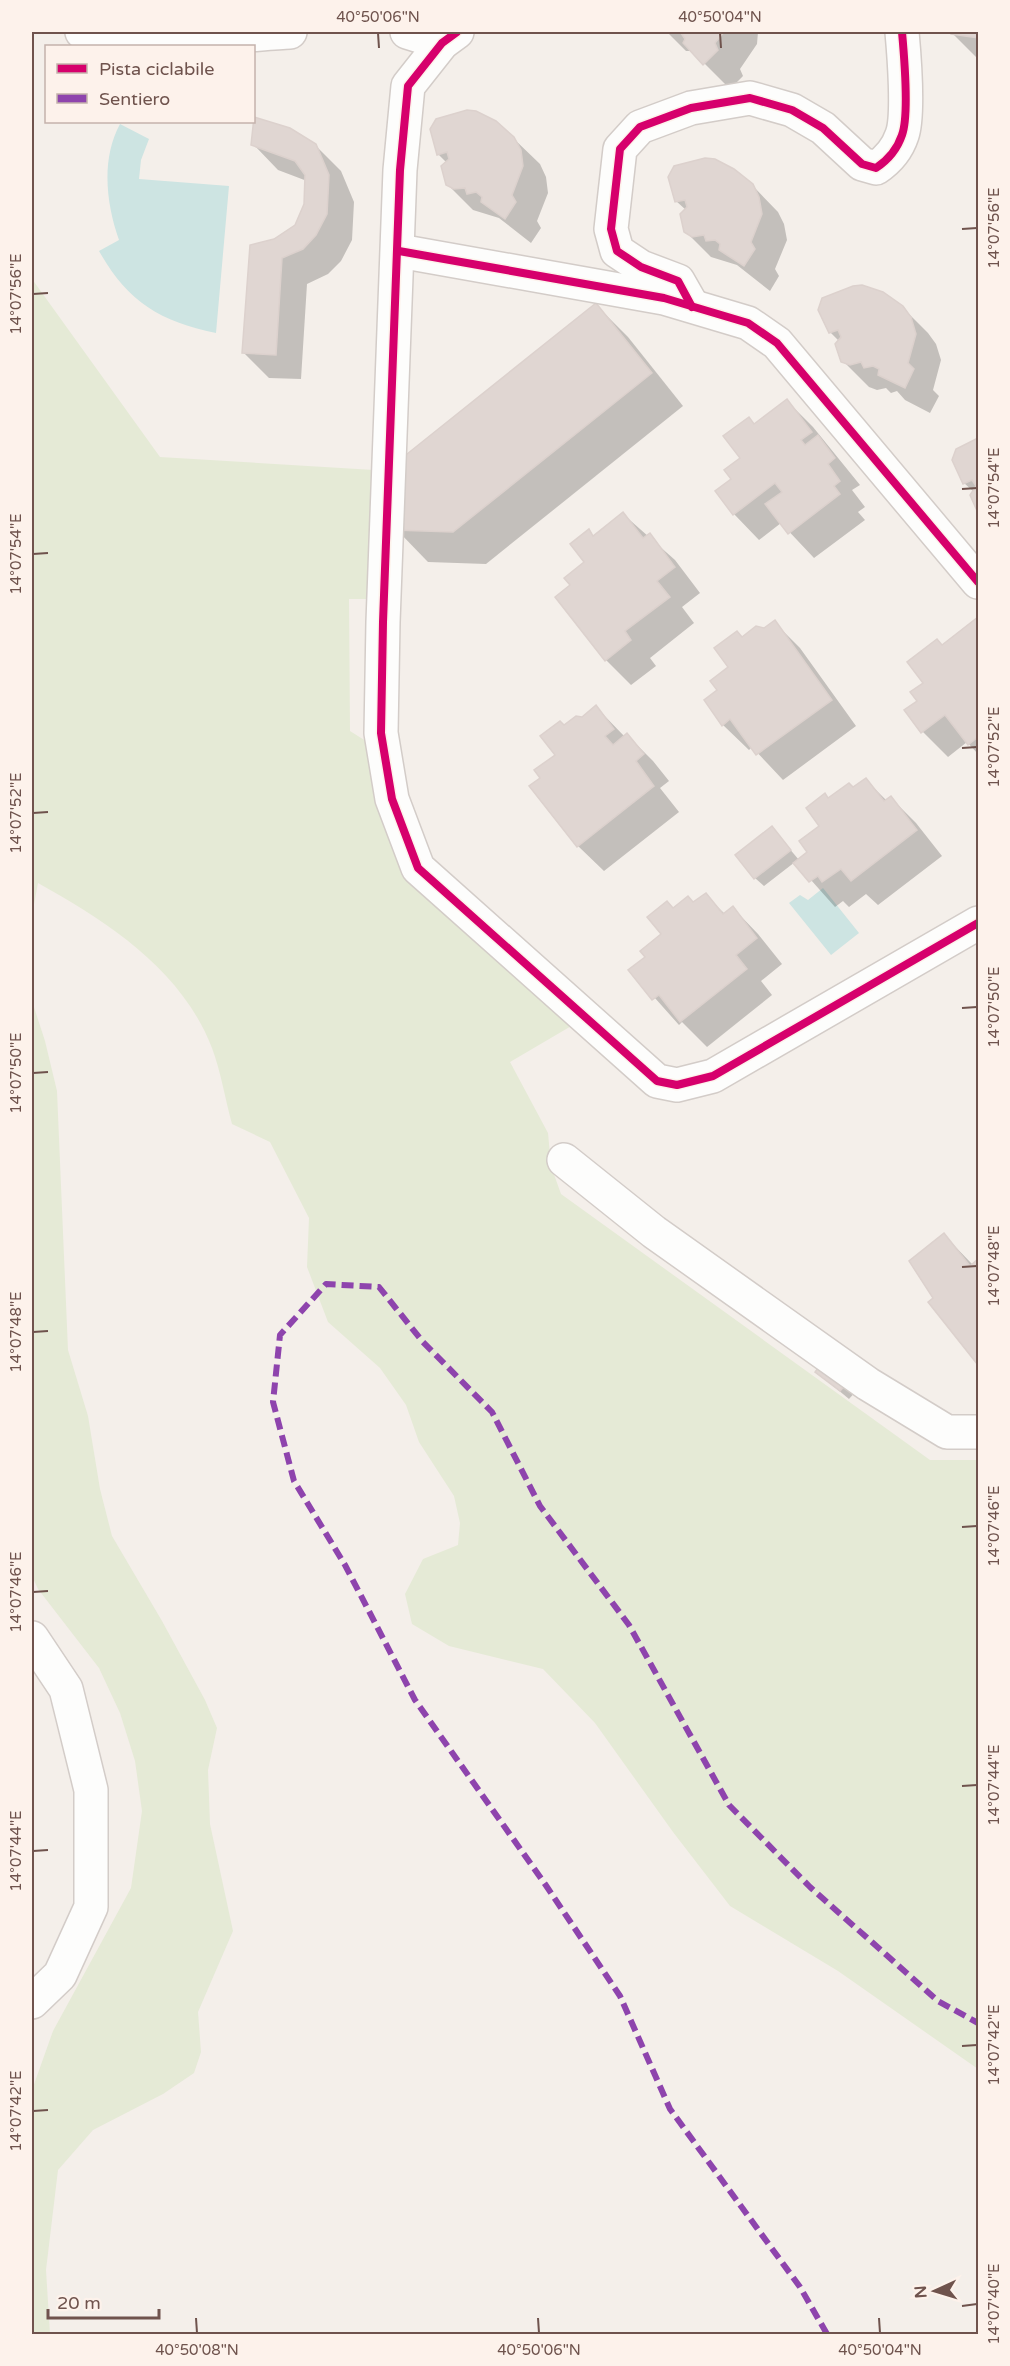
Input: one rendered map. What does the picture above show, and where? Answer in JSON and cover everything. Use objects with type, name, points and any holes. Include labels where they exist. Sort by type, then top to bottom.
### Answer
[{"type":"street","points":[[82,32],[90,37],[142,40],[290,32]]},
{"type":"street","points":[[408,32],[449,37]]},
{"type":"street","points":[[692,307],[678,281],[641,267],[617,251],[611,229],[620,149],[640,127],[691,108],[750,98],[792,110],[823,128],[862,164],[876,168],[890,158],[903,134],[905,64],[903,32]]},
{"type":"street","points":[[449,37],[408,86],[400,170],[399,251],[385,532],[381,733],[392,799],[418,868],[657,1081],[677,1085],[713,1076],[978,923]]},
{"type":"street","points":[[399,251],[664,298],[748,323],[777,343],[978,582]]},
{"type":"street","points":[[564,1160],[654,1232],[868,1384],[947,1432],[978,1432]]},
{"type":"street","points":[[32,1638],[66,1689],[91,1790],[91,1907],[60,1975],[32,2002]]},
{"type":"green space","points":[[32,279],[160,457],[374,470],[370,599],[349,599],[350,731],[369,743],[399,864],[573,1025],[510,1062],[548,1133],[551,1166],[561,1194],[930,1460],[978,1460],[978,2069],[838,1971],[730,1906],[673,1832],[595,1723],[543,1669],[449,1646],[412,1624],[405,1594],[423,1559],[458,1545],[460,1523],[454,1496],[419,1442],[406,1405],[380,1368],[328,1322],[307,1267],[309,1218],[270,1142],[232,1124],[218,1066],[199,1020],[182,995],[140,951],[90,914],[38,883],[32,915]]},
{"type":"green space","points":[[32,1001],[45,1041],[57,1091],[68,1350],[88,1416],[100,1489],[112,1536],[162,1621],[205,1700],[217,1728],[208,1770],[210,1824],[233,1931],[198,2012],[201,2052],[194,2073],[163,2094],[93,2130],[58,2170],[46,2270],[50,2334],[32,2334],[32,2090],[53,2031],[131,1888],[142,1811],[135,1761],[120,1713],[99,1668],[38,1589],[32,1576]]},
{"type":"water","points":[[120,124],[149,139],[141,160],[139,179],[229,186],[216,333],[178,322],[147,307],[122,284],[99,251],[119,240],[111,211],[107,181],[110,152]]},
{"type":"water","points":[[823,888],[859,933],[831,955],[789,903],[800,895],[808,900]]},
{"type":"building","points":[[671,32],[724,32],[715,43],[718,50],[703,65],[683,43],[685,39],[681,33]]},
{"type":"building","points":[[949,32],[978,32],[978,38],[951,34]]},
{"type":"building","points":[[467,110],[476,111],[496,121],[514,137],[521,150],[523,166],[512,195],[516,202],[505,219],[481,202],[482,197],[476,192],[467,194],[465,188],[454,189],[446,185],[441,166],[449,159],[447,152],[437,155],[430,129],[436,119]]},
{"type":"building","points":[[255,117],[290,128],[316,144],[329,175],[327,214],[316,235],[303,249],[282,258],[276,355],[242,353],[250,245],[274,239],[295,225],[304,204],[305,175],[295,161],[251,145]]},
{"type":"building","points":[[705,158],[715,159],[734,169],[753,184],[759,197],[762,214],[751,242],[755,249],[744,266],[719,250],[720,244],[715,240],[706,241],[704,235],[692,237],[684,232],[680,214],[687,207],[685,200],[675,202],[668,177],[674,166]]},
{"type":"building","points":[[862,285],[883,292],[903,306],[911,317],[916,334],[908,363],[914,369],[905,388],[878,375],[879,369],[873,366],[864,368],[861,362],[850,365],[841,362],[835,344],[841,337],[838,330],[829,333],[818,310],[822,298],[853,286]]},
{"type":"building","points":[[596,303],[652,373],[453,532],[394,530],[397,462]]},
{"type":"building","points":[[787,399],[812,432],[801,440],[805,445],[818,435],[835,458],[828,464],[840,481],[834,486],[840,494],[788,534],[765,504],[782,492],[775,483],[733,515],[715,491],[731,479],[724,470],[740,458],[723,436],[749,417],[754,424]]},
{"type":"building","points":[[978,438],[978,513],[970,495],[976,486],[972,480],[963,484],[952,460],[956,449]]},
{"type":"building","points":[[623,512],[643,538],[650,533],[675,567],[657,581],[670,597],[625,631],[631,640],[605,661],[555,597],[570,585],[564,578],[584,562],[570,544],[589,529],[593,536]]},
{"type":"building","points":[[978,617],[978,737],[968,745],[945,715],[921,733],[904,710],[917,701],[910,692],[923,683],[907,662],[937,639],[942,645]]},
{"type":"building","points":[[775,620],[832,700],[756,755],[730,719],[722,726],[704,700],[717,690],[710,681],[728,667],[714,648],[737,631],[742,637],[756,626],[764,628]]},
{"type":"building","points":[[596,705],[614,729],[605,736],[613,745],[627,733],[644,754],[636,761],[654,786],[577,847],[529,786],[540,778],[534,770],[555,755],[540,736],[560,721],[564,725],[576,716],[582,717]]},
{"type":"building","points":[[866,778],[884,801],[891,796],[917,830],[851,881],[841,869],[822,882],[818,876],[809,882],[793,863],[807,852],[799,841],[819,826],[806,808],[825,793],[828,798],[849,783],[853,787]]},
{"type":"building","points":[[772,826],[791,850],[754,879],[735,855]]},
{"type":"building","points":[[706,893],[723,914],[733,906],[757,938],[736,955],[747,969],[680,1022],[659,995],[652,1000],[628,970],[645,957],[640,951],[661,934],[647,917],[667,901],[673,908],[688,896],[693,902]]},
{"type":"building","points":[[944,1233],[970,1266],[978,1259],[978,1365],[928,1302],[933,1298],[909,1261]]},
{"type":"building","points":[[824,1360],[850,1380],[840,1391],[815,1372]]},
{"type":"marked path","points":[[827,2334],[800,2287],[670,2109],[620,1996],[545,1884],[415,1700],[345,1565],[294,1481],[273,1402],[280,1335],[326,1284],[379,1287],[423,1342],[492,1412],[540,1506],[629,1625],[729,1805],[810,1887],[938,2001],[978,2023]]},
{"type":"cycle path","points":[[457,32],[442,43],[408,86],[400,170],[381,733],[392,799],[418,868],[657,1081],[677,1085],[713,1076],[978,923]]},
{"type":"cycle path","points":[[692,307],[678,281],[641,267],[617,251],[611,229],[620,149],[640,127],[691,108],[750,98],[792,110],[823,128],[862,164],[876,168],[895,150],[904,126],[905,85],[902,32]]},
{"type":"cycle path","points":[[399,251],[664,298],[748,323],[777,343],[978,582]]}]
